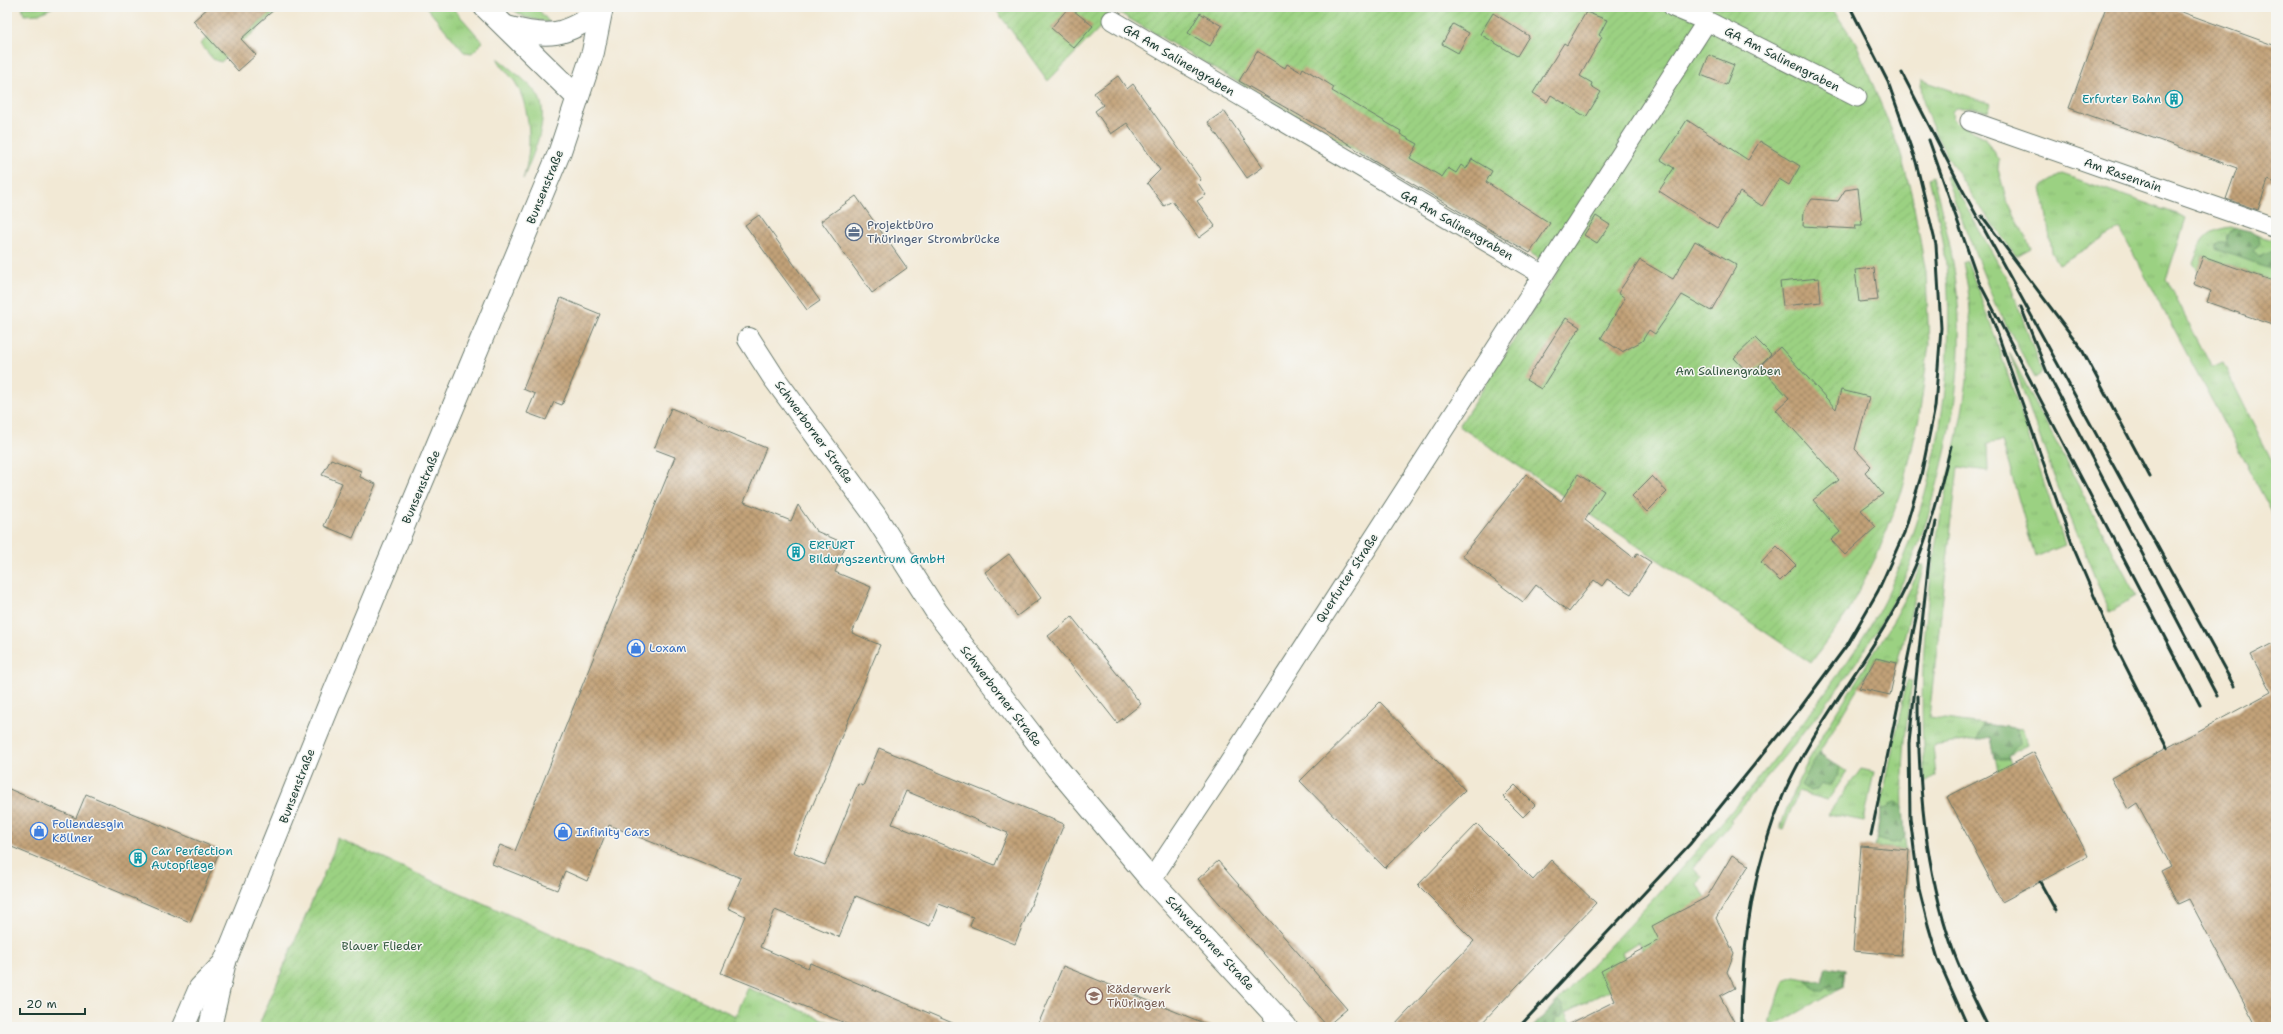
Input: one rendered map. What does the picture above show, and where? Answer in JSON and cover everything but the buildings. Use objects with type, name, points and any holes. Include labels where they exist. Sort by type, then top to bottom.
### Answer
[{"type":"main road","points":[[485,7],[577,97]]},
{"type":"main road","points":[[505,27],[534,35],[563,33],[602,9]]},
{"type":"main road","name":"Bunsenstraße","points":[[210,1027],[225,961],[281,828],[333,695],[550,177],[593,52],[602,9]]},
{"type":"main road","name":"Schwerborner Straße","points":[[749,339],[774,378],[874,514],[936,611],[1057,768],[1151,880],[1286,1027]]},
{"type":"main road","name":"Bunsenstraße","points":[[183,1027],[200,988],[225,961]]},
{"type":"street","name":"GA Am Salinengraben","points":[[1673,7],[1707,20],[1857,97]]},
{"type":"street","name":"GA Am Salinengraben","points":[[1112,20],[1543,275]]},
{"type":"street","points":[[1543,275],[1707,20]]},
{"type":"street","name":"Am Rasenrain","points":[[1970,121],[2276,228]]},
{"type":"street","name":"Querfurter Straße","points":[[1151,880],[1225,769],[1543,275]]},
{"type":"green space","points":[[22,7],[53,7],[39,14],[24,15]]},
{"type":"green space","points":[[273,7],[279,7],[279,9],[221,62],[213,59],[200,44],[208,37],[223,55],[275,9]]},
{"type":"green space","points":[[426,7],[452,7],[483,42],[472,53],[464,52]]},
{"type":"green space","points":[[509,7],[536,7],[550,23],[524,17]]},
{"type":"green space","name":"Am Salinengraben","points":[[994,7],[1831,7],[1856,43],[1900,151],[1912,196],[1926,273],[1929,345],[1919,418],[1903,488],[1878,553],[1848,612],[1811,663],[1459,426],[1559,270],[1116,11],[1048,81]]},
{"type":"green space","points":[[498,58],[528,84],[537,94],[541,103],[542,124],[535,148],[523,179],[526,168],[529,142],[527,116],[520,92],[515,82],[502,66]]},
{"type":"green space","points":[[1921,80],[1991,104],[1988,111],[1972,108],[1955,108],[1952,112],[1953,118],[1959,124],[1984,137],[1999,161],[1998,169],[2006,198],[2031,248],[2016,256],[1956,171],[1942,147],[1931,123],[1923,100]]},
{"type":"green space","points":[[2062,174],[2177,214],[2186,219],[2166,279],[2212,368],[2223,363],[2276,469],[2276,520],[2120,229],[2059,264],[2052,252],[2042,186]]},
{"type":"green space","points":[[1948,175],[2011,286],[2042,373],[2035,378],[1995,304],[1945,176]]},
{"type":"green space","points":[[1933,176],[1952,257],[1958,304],[1959,344],[1957,384],[1947,444],[1937,484],[1926,523],[1912,562],[1877,629],[1839,686],[1797,741],[1730,820],[1732,822],[1693,867],[1702,877],[1698,884],[1713,912],[1642,949],[1638,942],[1622,952],[1625,959],[1601,971],[1610,990],[1566,1012],[1571,1023],[1563,1027],[1533,1027],[1674,877],[1742,799],[1838,675],[1868,630],[1885,599],[1903,559],[1918,517],[1930,474],[1939,431],[1945,387],[1948,343],[1948,299],[1944,245],[1929,178]]},
{"type":"green space","points":[[2231,227],[2276,241],[2276,282],[2203,256],[2198,271],[2193,264],[2205,238],[2215,231]]},
{"type":"green space","points":[[2237,228],[2250,231],[2259,237],[2260,243],[2253,251],[2260,256],[2271,251],[2276,258],[2276,271],[2216,249],[2216,245],[2219,243],[2227,243],[2228,234]]},
{"type":"green space","points":[[1967,260],[1992,328],[2065,545],[2035,557],[2002,441],[1987,444],[1988,471],[1958,467],[1929,717],[2022,729],[2028,745],[2008,755],[2011,764],[1998,771],[1991,737],[1933,746],[1936,776],[1925,783],[1922,716],[1924,648],[1930,581],[1935,548],[1963,407],[1970,353],[1969,294],[1963,262]]},
{"type":"green space","points":[[2009,352],[2136,596],[2109,612],[2056,482]]},
{"type":"green space","points":[[1921,565],[1924,565],[1897,663],[1876,658],[1819,753],[1847,772],[1828,800],[1798,792],[1783,830],[1780,829],[1793,794],[1809,760],[1827,727],[1887,631],[1905,599]]},
{"type":"green space","points":[[1907,680],[1912,681],[1903,765],[1903,807],[1906,849],[1875,847],[1884,790]]},
{"type":"green space","points":[[1983,724],[2015,728],[2018,734],[2019,743],[2008,755],[2009,759],[1995,759],[1991,737],[1977,740]]},
{"type":"green space","points":[[1819,753],[1839,767],[1837,776],[1830,785],[1821,784],[1817,790],[1810,791],[1801,785]]},
{"type":"green space","points":[[1861,769],[1874,772],[1864,821],[1828,814]]},
{"type":"green space","points":[[1897,801],[1903,806],[1905,836],[1900,842],[1893,843],[1876,839],[1881,809],[1888,808],[1890,804]]},
{"type":"green space","name":"Blauer Flieder","points":[[337,838],[736,1016],[731,1027],[258,1027],[334,850]]},
{"type":"green space","points":[[1826,967],[1845,970],[1843,987],[1776,1025],[1769,1023],[1784,981],[1795,977],[1822,982]]},
{"type":"green space","points":[[1826,967],[1845,970],[1843,987],[1830,990],[1828,986],[1821,991],[1816,991],[1807,979],[1822,982]]},
{"type":"green space","points":[[748,988],[841,1027],[731,1027]]},
{"type":"green space","points":[[1557,1002],[1561,1004],[1564,1010],[1562,1016],[1555,1020],[1555,1027],[1533,1027]]},
{"type":"railway","points":[[1519,1027],[1690,844],[1801,707],[1847,645],[1878,591],[1904,533],[1921,476],[1935,407],[1941,328],[1936,245],[1916,162],[1888,82],[1850,7]]},
{"type":"railway","points":[[1902,73],[1962,189],[2234,686]]},
{"type":"railway","points":[[1929,140],[1979,282],[2200,705]]},
{"type":"railway","points":[[1982,216],[2081,348],[2150,477]]},
{"type":"railway","points":[[2021,307],[2047,372],[2217,696]]},
{"type":"railway","points":[[1990,312],[2074,549],[2115,645],[2167,748]]},
{"type":"railway","points":[[1741,1027],[1743,967],[1750,908],[1756,879],[1773,821],[1796,768],[1824,720],[1899,601],[1916,564],[1930,525],[1951,446]]},
{"type":"railway","points":[[1936,522],[1929,559],[1909,743],[1910,817],[1919,889],[1928,925],[1938,959],[1968,1027]]},
{"type":"railway","points":[[1871,835],[1919,604]]},
{"type":"railway","points":[[1918,696],[1921,793],[1929,856],[1935,887],[1953,950],[1969,989],[1988,1027]]},
{"type":"railway","points":[[2040,882],[2056,911]]},
{"type":"place","name":"Erfurter Bahn","points":[[2174,99]]},
{"type":"place","name":"Projektbüro Thüringer Strombrücke","points":[[854,232]]},
{"type":"place","name":"ERFURT Bildungszentrum GmbH","points":[[796,552]]},
{"type":"place","name":"Loxam","points":[[636,648]]},
{"type":"place","name":"Foliendesgin Köllner","points":[[39,831]]},
{"type":"place","name":"Infinity Cars","points":[[563,832]]},
{"type":"place","name":"Car Perfection Autopflege","points":[[138,858]]},
{"type":"place","name":"Räderwerk Thüringen","points":[[1094,996]]}]
